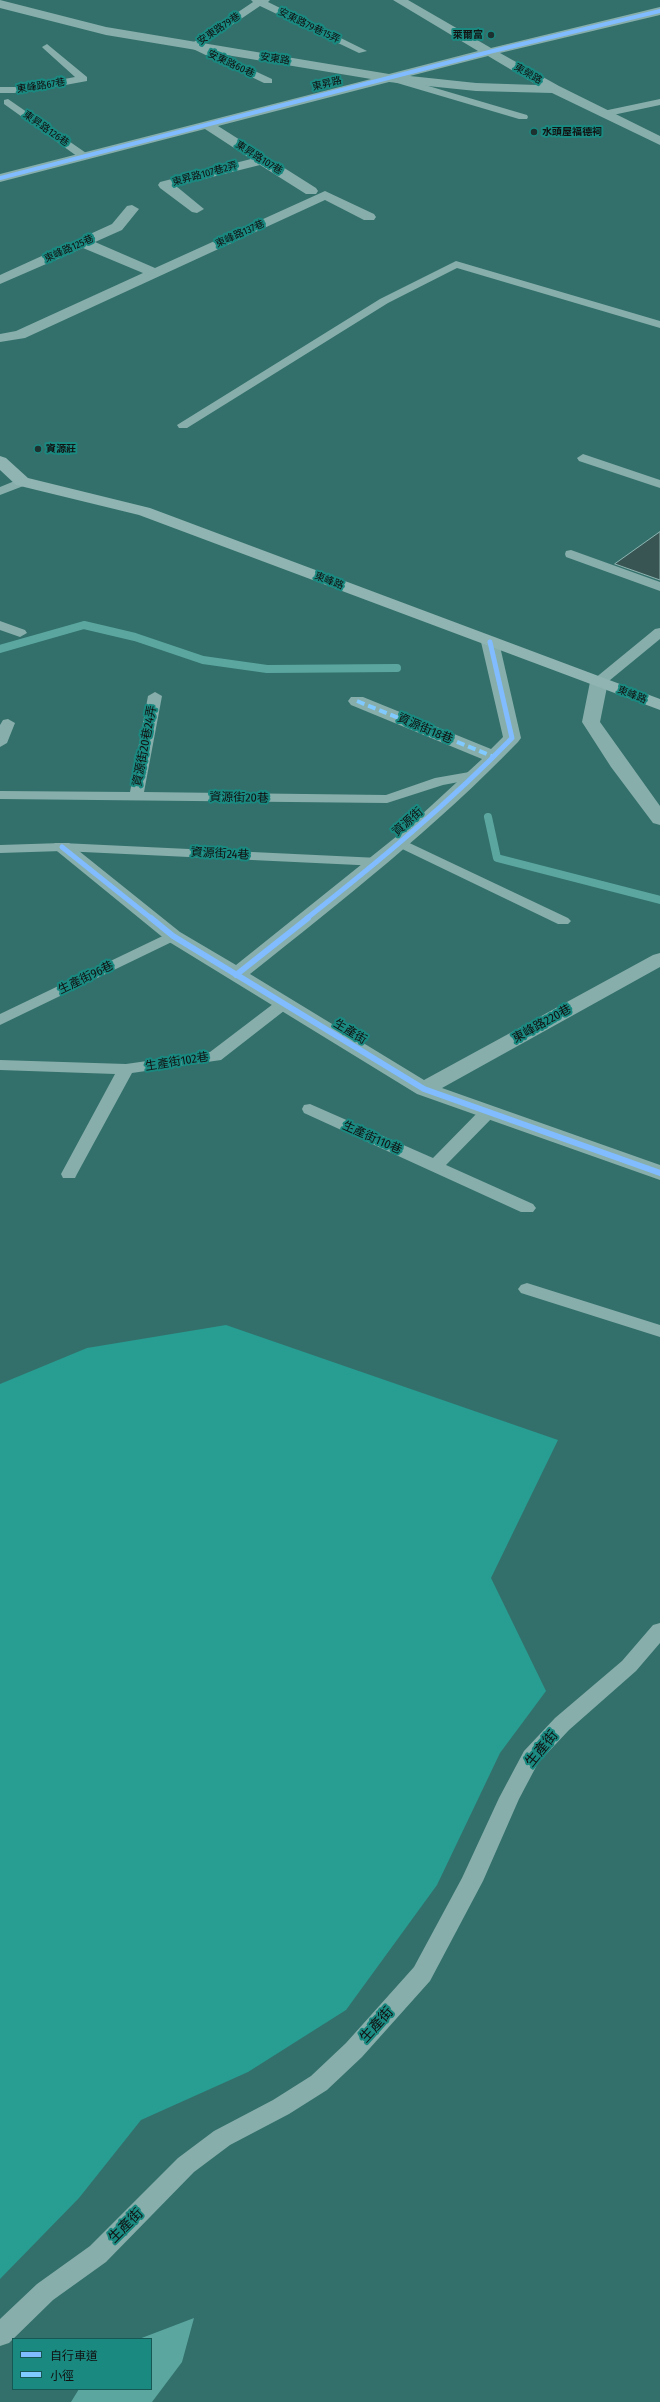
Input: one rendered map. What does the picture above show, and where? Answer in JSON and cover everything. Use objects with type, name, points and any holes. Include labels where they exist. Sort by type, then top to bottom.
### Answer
[{"type":"main road","name":"東峰路","points":[[0,462],[22,482],[144,511],[660,705]]},
{"type":"street","name":"東榮路","points":[[399,0],[554,89],[608,113],[660,141]]},
{"type":"street","name":"安東路","points":[[0,4],[106,31],[391,78],[476,87],[554,89]]},
{"type":"street","name":"東昇路","points":[[0,178],[489,52],[660,11]]},
{"type":"street","name":"東昇路107巷","points":[[207,125],[318,193],[369,217]]},
{"type":"street","name":"東昇路107巷2弄","points":[[198,209],[165,185],[262,160]]},
{"type":"street","name":"東峰路137巷","points":[[0,338],[20,335],[318,193]]},
{"type":"street","name":"東峰路125巷","points":[[0,280],[117,227],[132,209]]},
{"type":"street","points":[[84,242],[155,272]]},
{"type":"street","name":"資源街","points":[[236,975],[379,862],[475,775],[512,738],[490,642]]},
{"type":"street","points":[[599,682],[591,722],[618,763],[660,819]]},
{"type":"street","name":"資源街18巷","points":[[357,701],[494,757]]},
{"type":"street","name":"生產街","points":[[62,847],[173,936],[424,1088],[660,1173]]},
{"type":"street","name":"東峰路220巷","points":[[424,1088],[660,959]]},
{"type":"lane","name":"安東路79巷","points":[[194,46],[260,1]]},
{"type":"lane","name":"安東路79巷15弄","points":[[260,1],[362,51]]},
{"type":"lane","name":"安東路60巷","points":[[194,46],[268,81]]},
{"type":"lane","name":"東峰路67巷","points":[[0,90],[22,90],[83,79],[47,47]]},
{"type":"lane","points":[[391,78],[523,117]]},
{"type":"lane","name":"東昇路126巷","points":[[8,102],[85,156]]},
{"type":"lane","points":[[608,113],[660,102]]},
{"type":"lane","points":[[183,426],[384,301],[456,264],[660,325]]},
{"type":"lane","points":[[583,458],[660,484]]},
{"type":"lane","points":[[0,491],[22,482]]},
{"type":"lane","points":[[571,554],[660,587]]},
{"type":"lane","points":[[0,625],[20,633]]},
{"type":"lane","points":[[599,682],[660,632]]},
{"type":"lane","name":"資源街20巷24弄","points":[[136,797],[155,696]]},
{"type":"lane","points":[[0,743],[8,723]]},
{"type":"lane","name":"資源街20巷","points":[[0,796],[387,799],[440,781],[475,775]]},
{"type":"lane","points":[[401,843],[563,921]]},
{"type":"lane","name":"資源街24巷","points":[[0,848],[62,847],[379,862]]},
{"type":"lane","name":"生產街96巷","points":[[0,1020],[173,936]]},
{"type":"lane","name":"生產街102巷","points":[[0,1065],[126,1069],[214,1056],[283,1004]]},
{"type":"lane","points":[[69,1174],[126,1069]]},
{"type":"lane","name":"生產街110巷","points":[[310,1109],[527,1208]]},
{"type":"lane","points":[[435,1166],[489,1111]]},
{"type":"lane","points":[[527,1289],[660,1331]]},
{"type":"lane","name":"生產街","points":[[0,2335],[45,2292],[98,2254],[186,2165],[222,2138],[280,2107],[319,2082],[354,2050],[422,1974],[472,1881],[509,1798],[531,1757],[562,1724],[629,1666],[660,1630]]},
{"type":"green space","points":[[226,1325],[558,1440],[491,1578],[546,1691],[500,1753],[437,1885],[346,2010],[248,2072],[141,2120],[79,2198],[0,2279],[0,1384],[87,1348]]},
{"type":"water","points":[[194,2318],[182,2362],[152,2402],[71,2402],[78,2390],[152,2390],[152,2338],[142,2338]]},
{"type":"building","points":[[660,532],[660,580],[615,564]]},
{"type":"waterway","points":[[0,649],[84,625],[135,637],[203,660],[267,669],[397,668]]},
{"type":"waterway","points":[[488,817],[497,858],[660,900]]},
{"type":"marked path","points":[[357,701],[494,757]]},
{"type":"cycle path","points":[[0,178],[489,52],[660,11]]},
{"type":"cycle path","points":[[236,975],[413,832],[480,771],[512,738],[490,642]]},
{"type":"cycle path","points":[[62,847],[173,936],[424,1089],[660,1173]]},
{"type":"place","name":"萊爾富","points":[[491,35]]},
{"type":"place","name":"水頭屋福德祠","points":[[534,132]]},
{"type":"place","name":"資源莊","points":[[38,449]]}]
